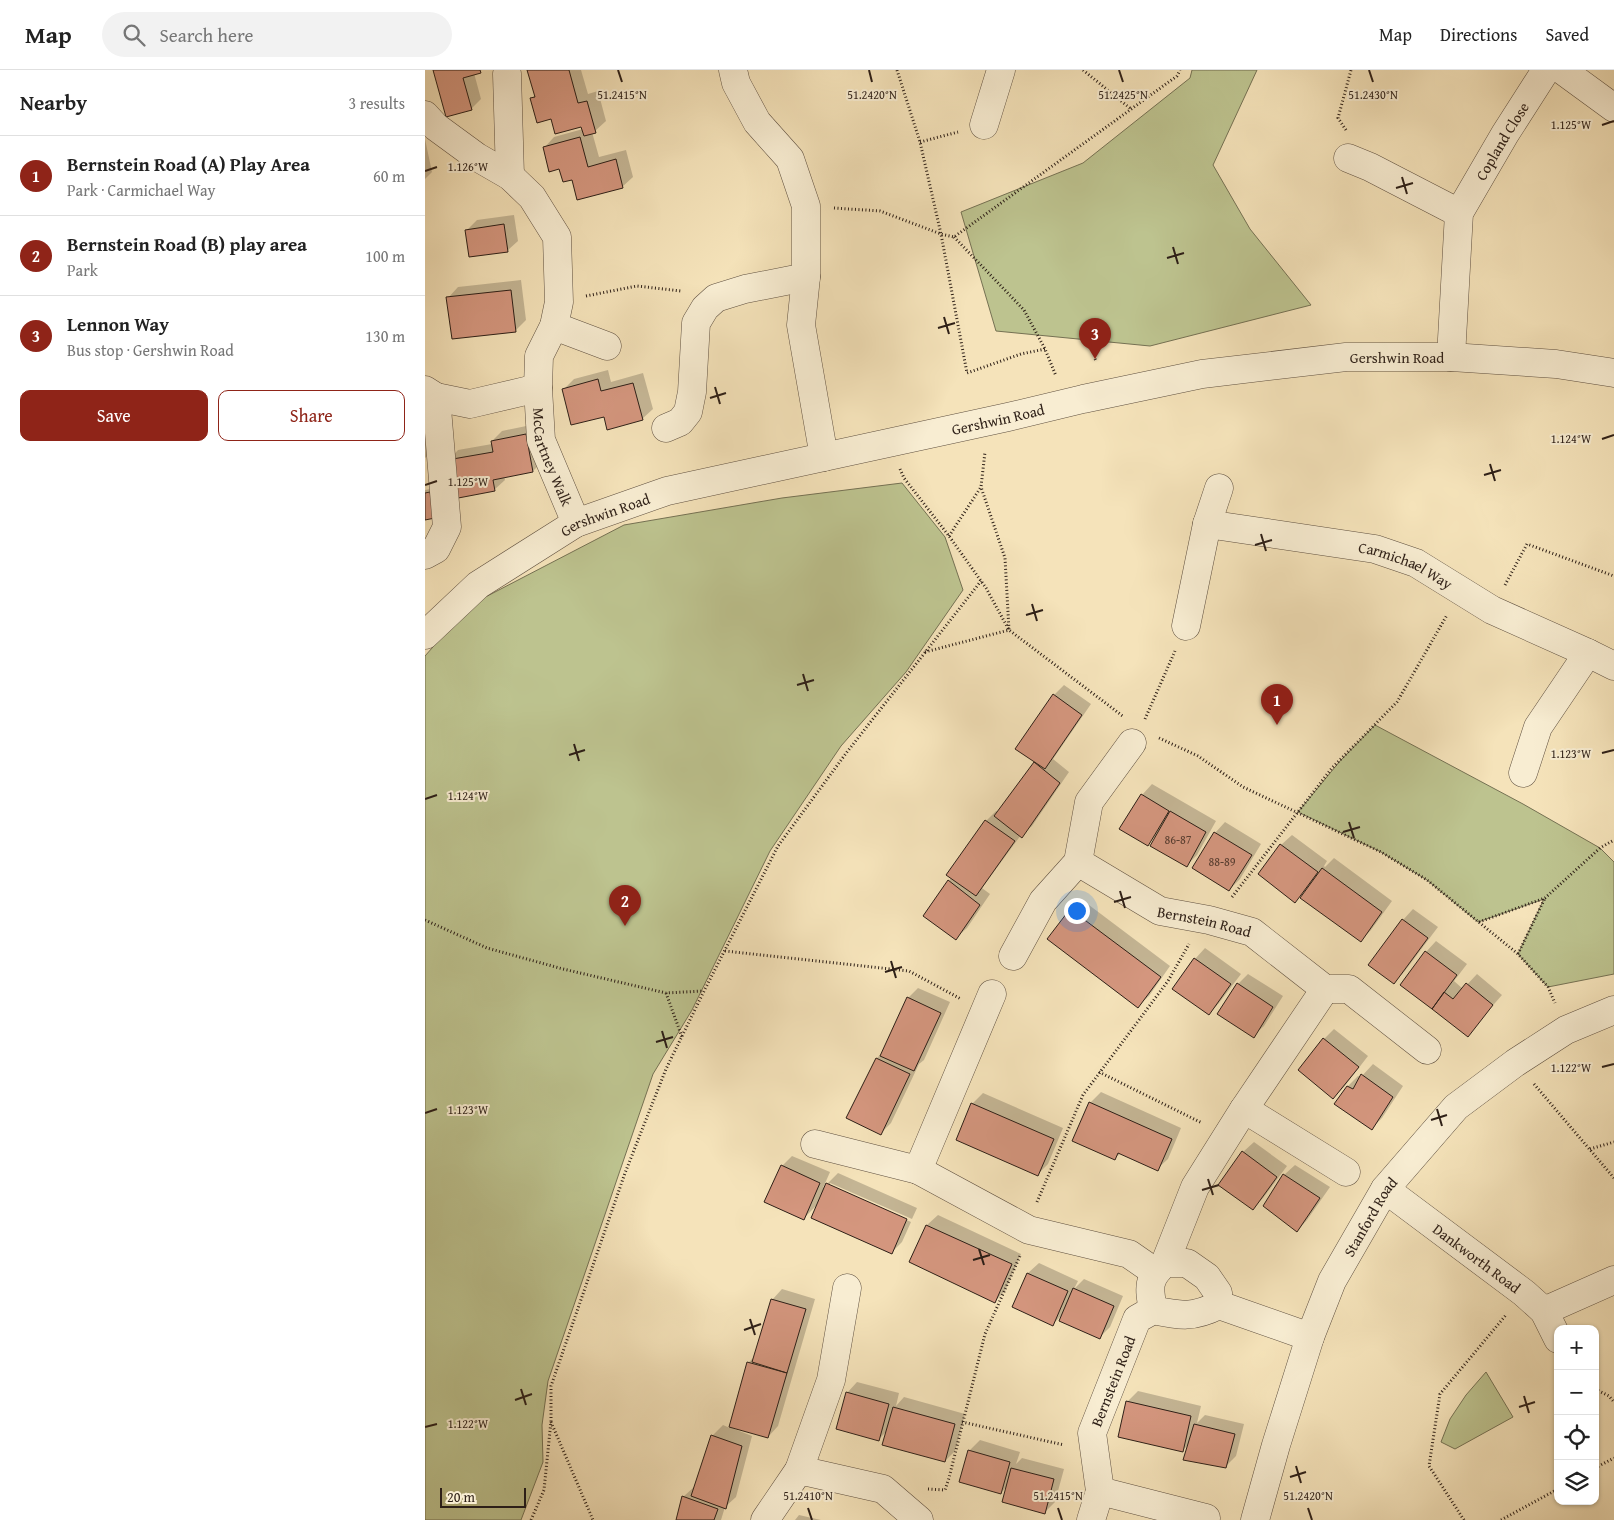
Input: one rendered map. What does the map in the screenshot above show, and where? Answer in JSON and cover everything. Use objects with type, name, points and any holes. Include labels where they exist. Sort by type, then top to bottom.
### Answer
[{"type":"street","points":[[733,70],[736,83],[757,122],[790,159],[806,206],[806,277],[801,325],[824,456]]},
{"type":"street","points":[[984,125],[1001,70]]},
{"type":"street","name":"Copland Close","points":[[1451,357],[1459,213],[1505,134],[1546,70]]},
{"type":"street","points":[[1562,70],[1614,108]]},
{"type":"street","points":[[507,74],[510,176]]},
{"type":"street","name":"McCartney Walk","points":[[425,114],[436,127],[477,157],[510,176],[532,197],[557,237],[557,314],[539,356],[538,388],[541,440],[576,524]]},
{"type":"street","points":[[1359,162],[1459,213]]},
{"type":"street","points":[[666,428],[680,422],[689,412],[696,323],[711,303],[745,289],[806,277]]},
{"type":"street","points":[[557,314],[607,346]]},
{"type":"street","name":"Gershwin Road","points":[[425,635],[478,585],[576,524],[667,492],[998,419],[1083,398],[1203,374],[1346,357],[1451,357],[1556,364],[1614,372]]},
{"type":"street","name":"McCartney Walk","points":[[431,393],[470,404],[538,388]]},
{"type":"street","points":[[425,555],[436,549],[447,527],[431,393]]},
{"type":"street","points":[[1186,626],[1207,524],[1219,488]]},
{"type":"street","name":"Carmichael Way","points":[[1207,524],[1375,549],[1416,563],[1492,610],[1606,659],[1538,727],[1523,773]]},
{"type":"street","points":[[1013,956],[1043,901],[1078,862],[1089,802],[1137,736]]},
{"type":"street","name":"Bernstein Road","points":[[1078,862],[1160,911],[1209,920],[1252,932],[1325,989]]},
{"type":"street","points":[[1309,1337],[1219,1305],[1205,1312],[1179,1315],[1153,1310],[1149,1289],[1195,1187],[1244,1109],[1325,989],[1349,989],[1427,1050]]},
{"type":"street","points":[[918,1170],[989,1003]]},
{"type":"street","name":"Stanford Road","points":[[1255,1520],[1309,1337],[1332,1281],[1385,1189],[1456,1107],[1515,1063],[1566,1030],[1614,1010]]},
{"type":"street","points":[[1244,1109],[1346,1172]]},
{"type":"street","points":[[815,1144],[918,1170],[1029,1230],[1129,1254],[1160,1267],[1187,1263],[1207,1276],[1218,1293],[1219,1305]]},
{"type":"street","name":"Dankworth Road","points":[[1385,1189],[1534,1302],[1554,1333]]},
{"type":"street","points":[[1534,1302],[1614,1280]]},
{"type":"street","points":[[765,1520],[799,1470],[831,1380],[847,1288]]},
{"type":"street","name":"Bernstein Road","points":[[1091,1520],[1099,1491],[1092,1433],[1137,1319],[1153,1310]]},
{"type":"street","points":[[799,1470],[883,1489],[918,1519]]},
{"type":"street","points":[[1099,1491],[1206,1518]]},
{"type":"path","points":[[897,70],[920,142],[941,234],[967,373],[1021,354],[1045,349]]},
{"type":"path","points":[[1083,70],[1131,109]]},
{"type":"path","points":[[954,237],[1177,76],[1180,70]]},
{"type":"path","points":[[1351,70],[1338,118],[1359,162]]},
{"type":"path","points":[[920,142],[984,125]]},
{"type":"path","points":[[806,206],[880,211],[954,237],[1024,310],[1045,349],[1056,376]]},
{"type":"path","points":[[557,314],[637,286],[702,294],[711,303]]},
{"type":"path","points":[[985,450],[981,487],[1005,558],[1009,630]]},
{"type":"path","points":[[899,464],[904,478],[981,581],[1009,630],[1137,736],[1198,756],[1243,787],[1381,852],[1427,880],[1518,954],[1548,987],[1566,1030]]},
{"type":"path","points":[[949,536],[981,487]]},
{"type":"path","points":[[1492,610],[1527,544],[1614,576]]},
{"type":"path","points":[[531,1520],[544,1490],[551,1421],[551,1386],[625,1173],[666,1069],[778,846],[847,752],[981,581]]},
{"type":"path","points":[[918,1519],[928,1489],[945,1490],[985,1334],[1023,1247],[1038,1201],[1083,1095],[1168,981],[1192,938],[1233,897],[1333,768],[1397,702],[1447,614]]},
{"type":"path","points":[[1137,736],[1186,626]]},
{"type":"path","points":[[925,652],[1009,630]]},
{"type":"path","points":[[1518,954],[1545,898],[1600,848],[1614,840]]},
{"type":"path","points":[[1478,922],[1545,898]]},
{"type":"path","points":[[425,920],[487,948],[563,969],[666,994],[704,991]]},
{"type":"path","points":[[725,950],[909,971],[989,1003]]},
{"type":"path","points":[[666,994],[682,1037]]},
{"type":"path","points":[[1515,1063],[1614,1178]]},
{"type":"path","points":[[1099,1072],[1227,1136]]},
{"type":"path","points":[[1590,1149],[1614,1142]]},
{"type":"path","points":[[1464,1520],[1429,1466],[1440,1394],[1534,1302]]},
{"type":"path","points":[[1599,1391],[1609,1396],[1614,1402]]},
{"type":"path","points":[[551,1421],[593,1520]]},
{"type":"path","points":[[962,1422],[1094,1452]]},
{"type":"path","points":[[1599,1466],[1614,1458]]},
{"type":"path","points":[[1501,1520],[1554,1491]]},
{"type":"green space","points":[[1192,70],[1257,70],[1213,165],[1250,229],[1311,305],[1150,346],[996,331],[961,212],[1083,163],[1190,78]]},
{"type":"green space","points":[[902,483],[945,537],[963,590],[906,672],[841,746],[770,851],[692,1010],[653,1074],[548,1381],[542,1425],[543,1462],[521,1520],[425,1520],[425,656],[470,605],[624,525],[782,498]]},
{"type":"green space","points":[[1375,725],[1523,804],[1600,848],[1614,862],[1614,974],[1548,987],[1518,954],[1544,899],[1478,922],[1427,880],[1381,852],[1298,812],[1340,761]]},
{"type":"green space","points":[[1486,1372],[1513,1417],[1455,1449],[1441,1442],[1450,1419],[1466,1395]]},
{"type":"building","points":[[433,70],[480,70],[481,73],[463,78],[472,110],[446,117]]},
{"type":"building","points":[[527,70],[569,70],[578,103],[587,101],[596,133],[584,136],[581,127],[555,134],[551,119],[537,123],[530,98],[535,97]]},
{"type":"building","points":[[580,137],[588,167],[616,159],[623,188],[577,200],[572,180],[563,182],[559,169],[549,172],[543,147]]},
{"type":"building","points":[[504,224],[508,252],[469,257],[465,230]]},
{"type":"building","points":[[511,290],[516,332],[452,339],[446,297]]},
{"type":"building","points":[[598,379],[601,391],[633,383],[643,420],[607,430],[604,417],[571,425],[562,389]]},
{"type":"building","points":[[526,434],[533,472],[493,480],[495,491],[453,499],[447,460],[493,452],[491,441]]},
{"type":"building","points":[[430,492],[435,518],[425,520],[425,493]]},
{"type":"building","points":[[1053,694],[1082,715],[1045,769],[1015,749]]},
{"type":"building","points":[[1034,762],[1060,783],[1022,838],[994,816]]},
{"type":"building","points":[[1141,794],[1169,811],[1148,846],[1119,829]]},
{"type":"building","points":[[1170,811],[1206,832],[1187,867],[1150,846]]},
{"type":"building","points":[[985,820],[1015,841],[976,896],[946,875]]},
{"type":"building","points":[[1214,832],[1252,855],[1229,891],[1192,868]]},
{"type":"building","points":[[1280,844],[1318,872],[1295,903],[1258,874]]},
{"type":"building","points":[[1322,868],[1382,912],[1361,942],[1300,898]]},
{"type":"building","points":[[948,880],[980,905],[956,940],[923,916]]},
{"type":"building","points":[[1070,909],[1161,977],[1138,1008],[1047,939]]},
{"type":"building","points":[[1402,919],[1428,938],[1394,984],[1368,965]]},
{"type":"building","points":[[1425,951],[1457,975],[1432,1009],[1400,985]]},
{"type":"building","points":[[1194,958],[1231,984],[1209,1015],[1172,989]]},
{"type":"building","points":[[1237,983],[1273,1007],[1254,1038],[1217,1014]]},
{"type":"building","points":[[1466,983],[1493,1005],[1468,1037],[1432,1009],[1444,992],[1453,999]]},
{"type":"building","points":[[907,997],[941,1013],[914,1071],[880,1056]]},
{"type":"building","points":[[1323,1038],[1359,1067],[1333,1099],[1298,1070]]},
{"type":"building","points":[[876,1058],[910,1074],[881,1135],[846,1118]]},
{"type":"building","points":[[1361,1074],[1393,1097],[1372,1130],[1334,1104],[1347,1086],[1353,1089]]},
{"type":"building","points":[[1089,1102],[1172,1139],[1158,1171],[1118,1153],[1115,1160],[1072,1141]]},
{"type":"building","points":[[971,1103],[1054,1139],[1038,1176],[956,1140]]},
{"type":"building","points":[[1242,1151],[1277,1177],[1253,1210],[1218,1185]]},
{"type":"building","points":[[781,1165],[820,1183],[804,1220],[764,1202]]},
{"type":"building","points":[[1283,1174],[1320,1198],[1297,1232],[1263,1206]]},
{"type":"building","points":[[826,1183],[907,1219],[892,1254],[811,1218]]},
{"type":"building","points":[[926,1225],[1012,1264],[995,1303],[909,1262]]},
{"type":"building","points":[[1027,1273],[1068,1291],[1053,1326],[1012,1307]]},
{"type":"building","points":[[1073,1288],[1114,1306],[1100,1339],[1059,1321]]},
{"type":"building","points":[[771,1299],[806,1309],[787,1373],[752,1362]]},
{"type":"building","points":[[747,1362],[787,1373],[768,1438],[729,1427]]},
{"type":"building","points":[[846,1392],[889,1404],[879,1441],[836,1429]]},
{"type":"building","points":[[1126,1401],[1191,1416],[1183,1452],[1118,1437]]},
{"type":"building","points":[[893,1407],[955,1424],[945,1462],[882,1445]]},
{"type":"building","points":[[1194,1424],[1235,1434],[1226,1468],[1183,1460]]},
{"type":"building","points":[[711,1435],[742,1446],[726,1509],[691,1496]]},
{"type":"building","points":[[968,1450],[1010,1462],[1001,1494],[959,1482]]},
{"type":"building","points":[[1011,1468],[1054,1479],[1045,1514],[1002,1502]]},
{"type":"building","points":[[682,1496],[718,1509],[714,1520],[676,1520]]},
{"type":"place","name":"Lennon Way","points":[[1095,359]]},
{"type":"place","name":"Bernstein Road (A) Play Area","points":[[1277,725]]},
{"type":"place","name":"Bernstein Road (B) play area","points":[[625,926]]}]
